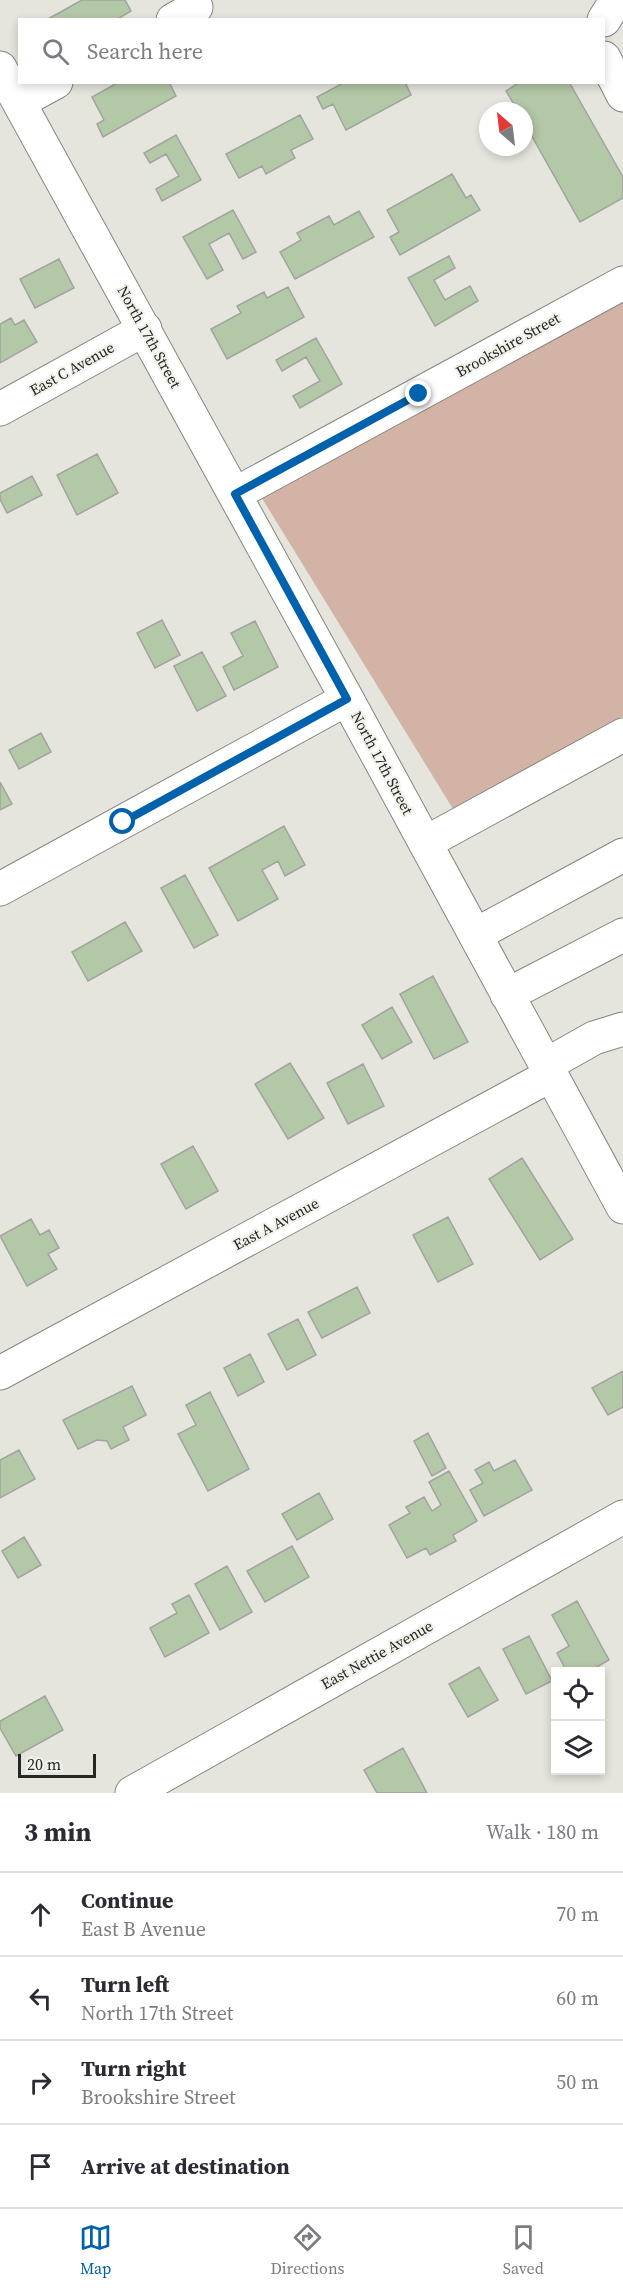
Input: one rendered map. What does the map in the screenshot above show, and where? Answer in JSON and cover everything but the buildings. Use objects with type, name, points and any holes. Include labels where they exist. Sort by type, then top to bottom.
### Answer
[{"type":"street","points":[[604,18],[612,7],[623,2]]},
{"type":"street","points":[[605,62],[623,95]]},
{"type":"street","name":"North 17th Street","points":[[0,68],[145,329],[548,1070],[618,1187]]},
{"type":"street","points":[[19,102],[52,84]]},
{"type":"street","name":"Brookshire Street","points":[[235,494],[623,283]]},
{"type":"street","name":"East C Avenue","points":[[0,409],[145,329]]},
{"type":"street","points":[[0,888],[347,699]]},
{"type":"street","points":[[425,843],[623,735]]},
{"type":"street","points":[[475,935],[623,855]]},
{"type":"street","points":[[507,995],[623,934]]},
{"type":"street","name":"East A Avenue","points":[[0,1373],[548,1070],[594,1038],[623,1029]]},
{"type":"street","name":"East Nettie Avenue","points":[[132,1793],[623,1518]]},
{"type":"shaded area","points":[[623,297],[623,716],[453,809],[260,495]]},
{"type":"route","points":[[123,822],[347,699],[235,494],[419,394]]}]
